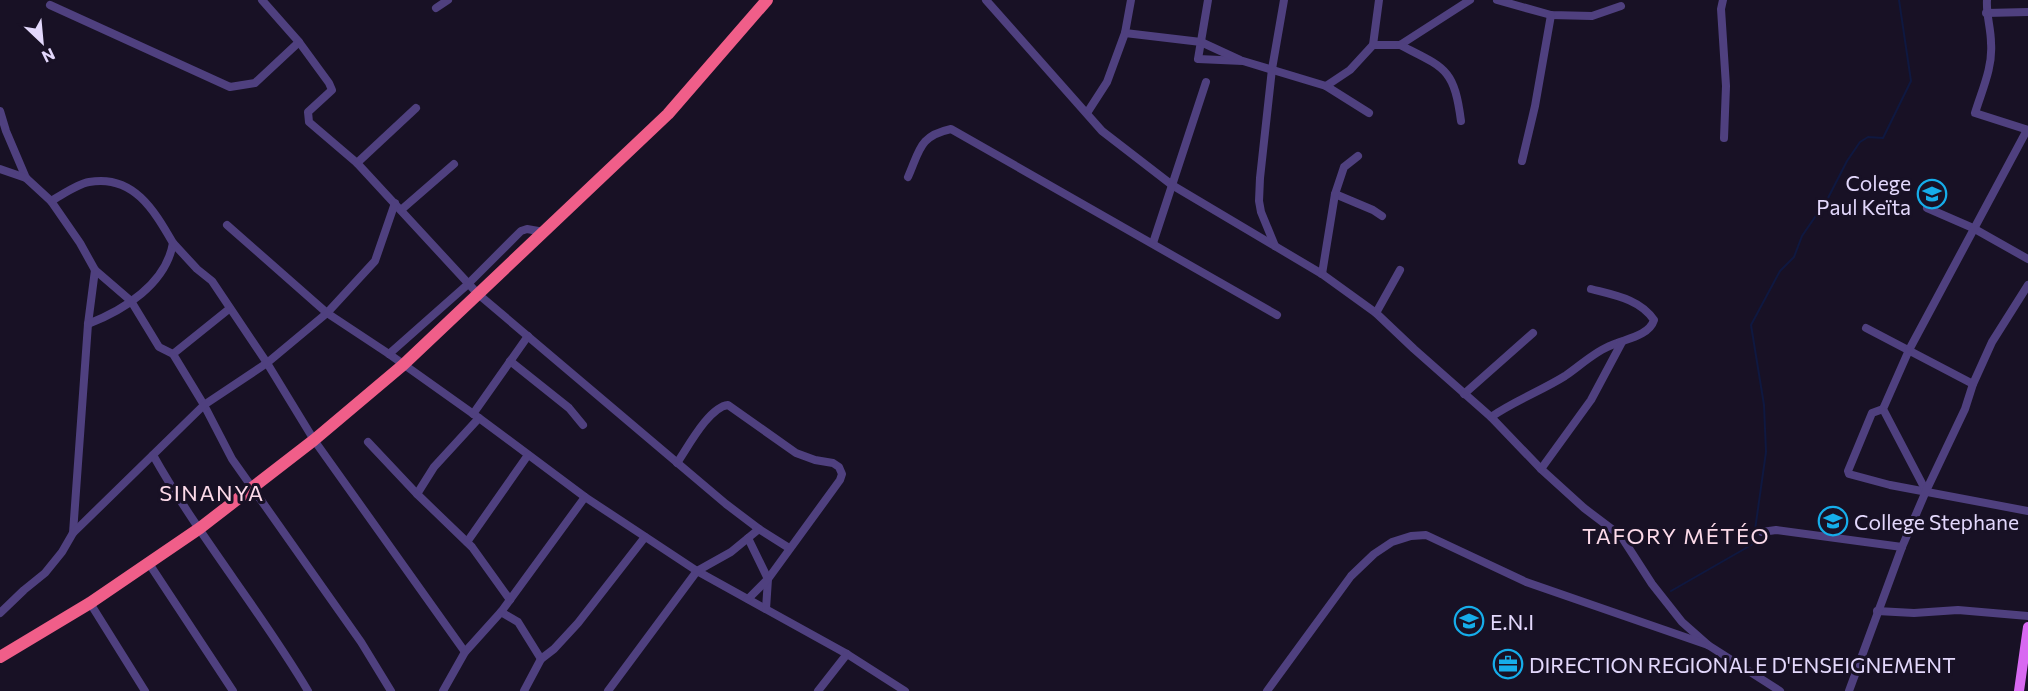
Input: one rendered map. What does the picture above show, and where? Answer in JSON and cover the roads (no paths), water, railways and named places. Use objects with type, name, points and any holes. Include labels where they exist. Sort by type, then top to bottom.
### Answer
[{"type":"highway","points":[[0,657],[90,603],[200,528],[314,440],[403,364],[668,114],[767,0]]},
{"type":"main road","points":[[2019,691],[2028,627]]},
{"type":"street","points":[[262,0],[298,42],[332,90],[308,112],[309,122],[357,163],[467,285],[677,463],[759,529],[789,548]]},
{"type":"street","points":[[436,8],[448,0]]},
{"type":"street","points":[[987,0],[1102,131],[1172,185],[1322,274],[1376,313],[1491,417],[1540,470],[1621,536],[1652,584],[1682,622],[1708,645],[1780,691]]},
{"type":"street","points":[[1087,113],[1107,82],[1125,33],[1131,0]]},
{"type":"street","points":[[1208,0],[1198,59],[1243,61]]},
{"type":"street","points":[[1275,246],[1261,212],[1259,201],[1272,69],[1284,0]]},
{"type":"street","points":[[1326,86],[1350,70],[1373,45],[1379,0]]},
{"type":"street","points":[[1400,45],[1470,0]]},
{"type":"street","points":[[1497,0],[1551,15],[1592,16],[1621,6]]},
{"type":"street","points":[[1723,0],[1721,9],[1726,86],[1724,138]]},
{"type":"street","points":[[1883,409],[1909,350],[2028,130],[1975,113],[1989,68],[1992,43],[1986,13],[1987,0]]},
{"type":"street","points":[[50,5],[230,87],[255,83],[298,42]]},
{"type":"street","points":[[1986,13],[2028,12]]},
{"type":"street","points":[[1522,161],[1535,106],[1551,15]]},
{"type":"street","points":[[1125,33],[1201,42],[1243,61],[1326,86],[1369,113]]},
{"type":"street","points":[[1373,45],[1400,45],[1440,65],[1452,80],[1461,121]]},
{"type":"street","points":[[1153,243],[1206,82]]},
{"type":"street","points":[[357,163],[416,108]]},
{"type":"street","points":[[0,111],[26,178]]},
{"type":"street","points":[[908,177],[926,139],[934,133],[951,129],[1276,315]]},
{"type":"street","points":[[1322,274],[1335,194],[1344,168],[1358,156]]},
{"type":"street","points":[[0,613],[45,573],[62,552],[73,533],[204,405],[267,363],[327,313],[375,261],[398,206],[454,164]]},
{"type":"street","points":[[0,169],[26,178],[51,201],[80,243],[95,270],[130,302],[159,347],[173,354],[204,405],[232,459],[361,642],[391,691]]},
{"type":"street","points":[[51,201],[88,182],[120,182],[145,200],[173,243],[197,269],[212,281],[267,363],[314,440],[465,652]]},
{"type":"street","points":[[1335,194],[1382,216]]},
{"type":"street","points":[[1927,208],[1973,228],[2028,259]]},
{"type":"street","points":[[227,225],[327,313],[476,416],[585,497],[697,571],[847,654],[905,691]]},
{"type":"street","points":[[388,354],[467,285],[521,231],[527,229],[543,232]]},
{"type":"street","points":[[88,324],[112,315],[146,290],[170,258],[173,243]]},
{"type":"street","points":[[73,533],[88,324],[95,270]]},
{"type":"street","points":[[1376,313],[1400,270]]},
{"type":"street","points":[[1849,691],[1902,547],[1965,409],[1973,384],[1992,342],[2028,285]]},
{"type":"street","points":[[1491,417],[1563,377],[1611,345],[1632,339],[1653,325],[1654,320],[1649,312],[1631,300],[1591,289]]},
{"type":"street","points":[[173,354],[229,309]]},
{"type":"street","points":[[1866,328],[1973,384]]},
{"type":"street","points":[[1464,394],[1533,333]]},
{"type":"street","points":[[417,494],[434,467],[476,416],[528,336]]},
{"type":"street","points":[[1540,470],[1591,400],[1622,342]]},
{"type":"street","points":[[510,362],[569,408],[583,425]]},
{"type":"street","points":[[677,463],[710,416],[722,406],[729,405],[796,453],[839,467],[842,474],[840,480],[768,579],[748,599]]},
{"type":"street","points":[[1883,409],[1926,491]]},
{"type":"street","points":[[1883,409],[1872,412],[1852,459],[1849,474],[1890,485],[2028,511]]},
{"type":"street","points":[[368,442],[467,542],[510,600]]},
{"type":"street","points":[[153,455],[174,492],[289,659],[308,691]]},
{"type":"street","points":[[467,542],[528,456]]},
{"type":"street","points":[[443,691],[465,652],[501,612],[585,497]]},
{"type":"street","points":[[608,691],[697,571],[731,552],[759,529]]},
{"type":"street","points":[[1762,532],[1776,530],[1902,547]]},
{"type":"street","points":[[1267,691],[1351,576],[1374,554],[1392,542],[1411,536],[1426,535],[1526,582],[1708,645]]},
{"type":"street","points":[[524,691],[541,659],[554,649],[578,623],[645,537]]},
{"type":"street","points":[[748,538],[768,579],[766,609]]},
{"type":"street","points":[[148,562],[233,691]]},
{"type":"street","points":[[90,603],[145,691]]},
{"type":"street","points":[[1877,611],[1914,614],[1958,610],[2028,616]]},
{"type":"street","points":[[501,612],[518,622],[541,659]]},
{"type":"street","points":[[818,691],[847,654]]},
{"type":"waterway","points":[[1671,591],[1753,544],[1766,452],[1764,405],[1751,325],[1780,271],[1794,257],[1802,236],[1828,198],[1847,161],[1860,142],[1868,137],[1883,138],[1911,81],[1899,0]]},
{"type":"place","name":"Colege Paul Keïta","points":[[1932,194]]},
{"type":"place","name":"College Stephane","points":[[1833,521]]},
{"type":"place","name":"E.N.I","points":[[1469,621]]},
{"type":"place","name":"DIRECTION REGIONALE D'ENSEIGNEMENT","points":[[1508,664]]},
{"type":"district","name":"SINANYA","points":[[212,492]]},
{"type":"district","name":"TAFORY MÉTÉO","points":[[1676,535]]}]
